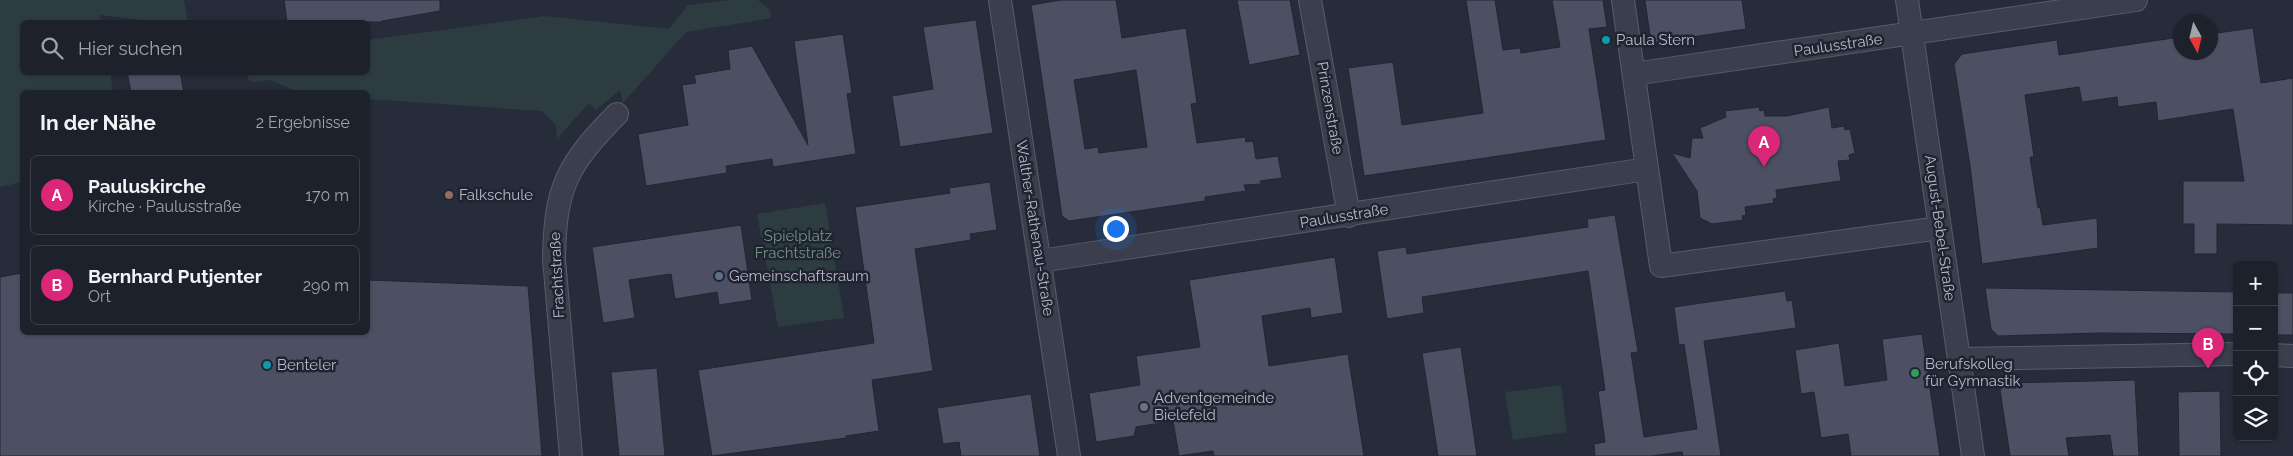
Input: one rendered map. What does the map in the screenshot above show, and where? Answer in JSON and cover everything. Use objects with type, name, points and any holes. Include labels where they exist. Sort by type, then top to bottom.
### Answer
[{"type":"street","name":"Walther-Rathenau-Straße","points":[[1000,0],[1069,456]]},
{"type":"street","name":"Prinzenstraße","points":[[1310,0],[1349,216]]},
{"type":"street","points":[[1623,0],[1661,266],[1940,228]]},
{"type":"street","name":"August-Bebel-Straße","points":[[1907,0],[1972,456]]},
{"type":"street","name":"Paulusstraße","points":[[1634,74],[2136,0]]},
{"type":"street","name":"Frachtstraße","points":[[571,456],[554,259],[555,227],[562,188],[570,171],[597,134],[617,114]]},
{"type":"street","name":"Paulusstraße","points":[[1040,262],[1647,169]]},
{"type":"street","points":[[1959,359],[2233,354]]},
{"type":"street","points":[[2278,355],[2293,356]]},
{"type":"green space","points":[[0,0],[184,0],[188,20],[142,20],[100,15],[101,20],[20,20],[20,75],[110,75],[113,90],[20,90],[20,182],[0,187]]},
{"type":"green space","points":[[730,0],[758,0],[770,10],[771,18],[686,32],[623,103],[620,90],[596,110],[589,103],[557,139],[556,125],[542,111],[370,99],[370,90],[294,90],[271,80],[255,82],[249,80],[248,75],[370,75],[370,40],[544,16],[669,29],[688,5]]},
{"type":"green space","name":"Spielplatz Frachtstraße","points":[[825,203],[844,318],[778,327],[757,214]]},
{"type":"green space","points":[[1561,385],[1567,432],[1513,440],[1505,392]]},
{"type":"building","points":[[284,0],[440,0],[440,11],[382,22],[370,22],[370,20],[287,20]]},
{"type":"building","points":[[1061,0],[1116,0],[1122,38],[1186,28],[1197,103],[1191,104],[1197,143],[1245,137],[1246,142],[1253,141],[1256,159],[1278,156],[1282,178],[1260,181],[1261,184],[1244,185],[1246,191],[1205,197],[1205,201],[1069,221],[1062,216],[1031,5]],"holes":[[[1136,70],[1147,147],[1099,153],[1098,147],[1085,149],[1074,80]]]},
{"type":"building","points":[[1237,0],[1290,0],[1300,55],[1249,65]]},
{"type":"building","points":[[1466,0],[1495,0],[1503,50],[1520,48],[1521,53],[1560,47],[1552,0],[1603,0],[1607,27],[1589,29],[1606,140],[1364,176],[1348,68],[1393,62],[1402,125],[1483,113]]},
{"type":"building","points":[[1645,0],[1742,0],[1746,29],[1651,43]]},
{"type":"building","points":[[976,20],[993,133],[900,147],[892,96],[933,89],[923,27]]},
{"type":"building","points":[[2253,28],[2261,83],[2293,78],[2293,225],[2217,224],[2217,254],[2194,254],[2194,224],[2183,224],[2183,181],[2244,181],[2233,109],[2158,121],[2156,102],[2118,107],[2117,97],[2082,102],[2079,87],[2025,95],[2034,157],[2030,157],[2038,208],[2040,207],[2043,225],[2097,218],[2098,248],[1982,264],[1970,166],[1954,64],[1962,54],[2057,40],[2059,55],[2173,38],[2173,60],[2218,60],[2218,33]]},
{"type":"building","points":[[843,34],[852,93],[847,94],[856,154],[773,167],[772,159],[726,166],[727,173],[646,186],[638,134],[688,125],[682,85],[696,83],[694,75],[730,69],[728,50],[752,46],[808,145],[794,41]]},
{"type":"building","points":[[128,75],[181,75],[184,90],[131,90]]},
{"type":"building","points":[[1759,107],[1760,111],[1764,110],[1765,116],[1787,116],[1829,107],[1832,128],[1844,126],[1845,130],[1850,129],[1855,153],[1849,155],[1850,160],[1838,161],[1841,181],[1776,190],[1777,198],[1773,199],[1774,203],[1745,207],[1746,215],[1742,216],[1743,220],[1712,224],[1700,218],[1697,191],[1672,153],[1690,158],[1692,138],[1703,138],[1700,128],[1726,117],[1725,111]]},
{"type":"building","points":[[990,182],[997,230],[970,234],[971,240],[915,249],[933,371],[872,380],[879,431],[846,436],[846,438],[712,456],[698,370],[874,343],[855,207],[950,193],[949,188]]},
{"type":"building","points":[[1615,215],[1638,352],[1631,353],[1644,437],[1697,429],[1684,344],[1679,345],[1674,307],[1785,291],[1787,301],[1792,300],[1796,328],[1704,341],[1721,456],[1683,456],[1682,452],[1651,456],[1595,456],[1594,444],[1605,442],[1598,391],[1605,390],[1588,271],[1422,297],[1424,313],[1387,319],[1377,251],[1406,247],[1407,254],[1588,227],[1587,219]]},
{"type":"building","points":[[741,225],[752,300],[719,305],[717,292],[675,299],[671,274],[629,280],[635,318],[603,323],[592,247]]},
{"type":"building","points":[[1335,257],[1343,313],[1311,318],[1310,308],[1262,316],[1269,366],[1348,354],[1364,456],[1214,456],[1213,451],[1179,456],[1173,421],[1136,427],[1134,436],[1096,442],[1089,393],[1140,385],[1136,356],[1200,347],[1189,280]]},
{"type":"building","name":"Benteler","points":[[20,273],[20,335],[370,335],[370,280],[528,286],[542,456],[0,456],[0,277]]},
{"type":"building","points":[[1985,288],[2233,292],[2233,334],[2100,333],[1998,336],[1991,329]]},
{"type":"building","points":[[2278,293],[2293,293],[2293,335],[2278,335]]},
{"type":"building","points":[[1922,334],[1940,456],[1851,456],[1848,434],[1821,438],[1814,392],[1801,394],[1795,350],[1839,343],[1845,386],[1887,380],[1882,339]]},
{"type":"building","points":[[1461,347],[1477,456],[1438,456],[1422,353]]},
{"type":"building","points":[[657,368],[665,456],[619,456],[611,372]]},
{"type":"building","points":[[2135,380],[2139,456],[2113,456],[2110,435],[2066,438],[2069,456],[2010,456],[2000,390],[2006,383]]},
{"type":"building","points":[[2220,391],[2221,456],[2179,456],[2178,392]]},
{"type":"building","points":[[1031,394],[1040,456],[961,456],[959,442],[943,444],[937,408]]},
{"type":"place","name":"Paula Stern","points":[[1606,40]]},
{"type":"place","name":"Pauluskirche","points":[[1764,167]]},
{"type":"place","name":"Falkschule","points":[[449,195]]},
{"type":"place","name":"Gemeinschaftsraum","points":[[719,276]]},
{"type":"place","name":"Benteler","points":[[267,365]]},
{"type":"place","name":"Bernhard Putjenter","points":[[2208,369]]},
{"type":"place","name":"Berufskolleg für Gymnastik","points":[[1915,373]]},
{"type":"place","name":"Adventgemeinde Bielefeld","points":[[1144,407]]}]
